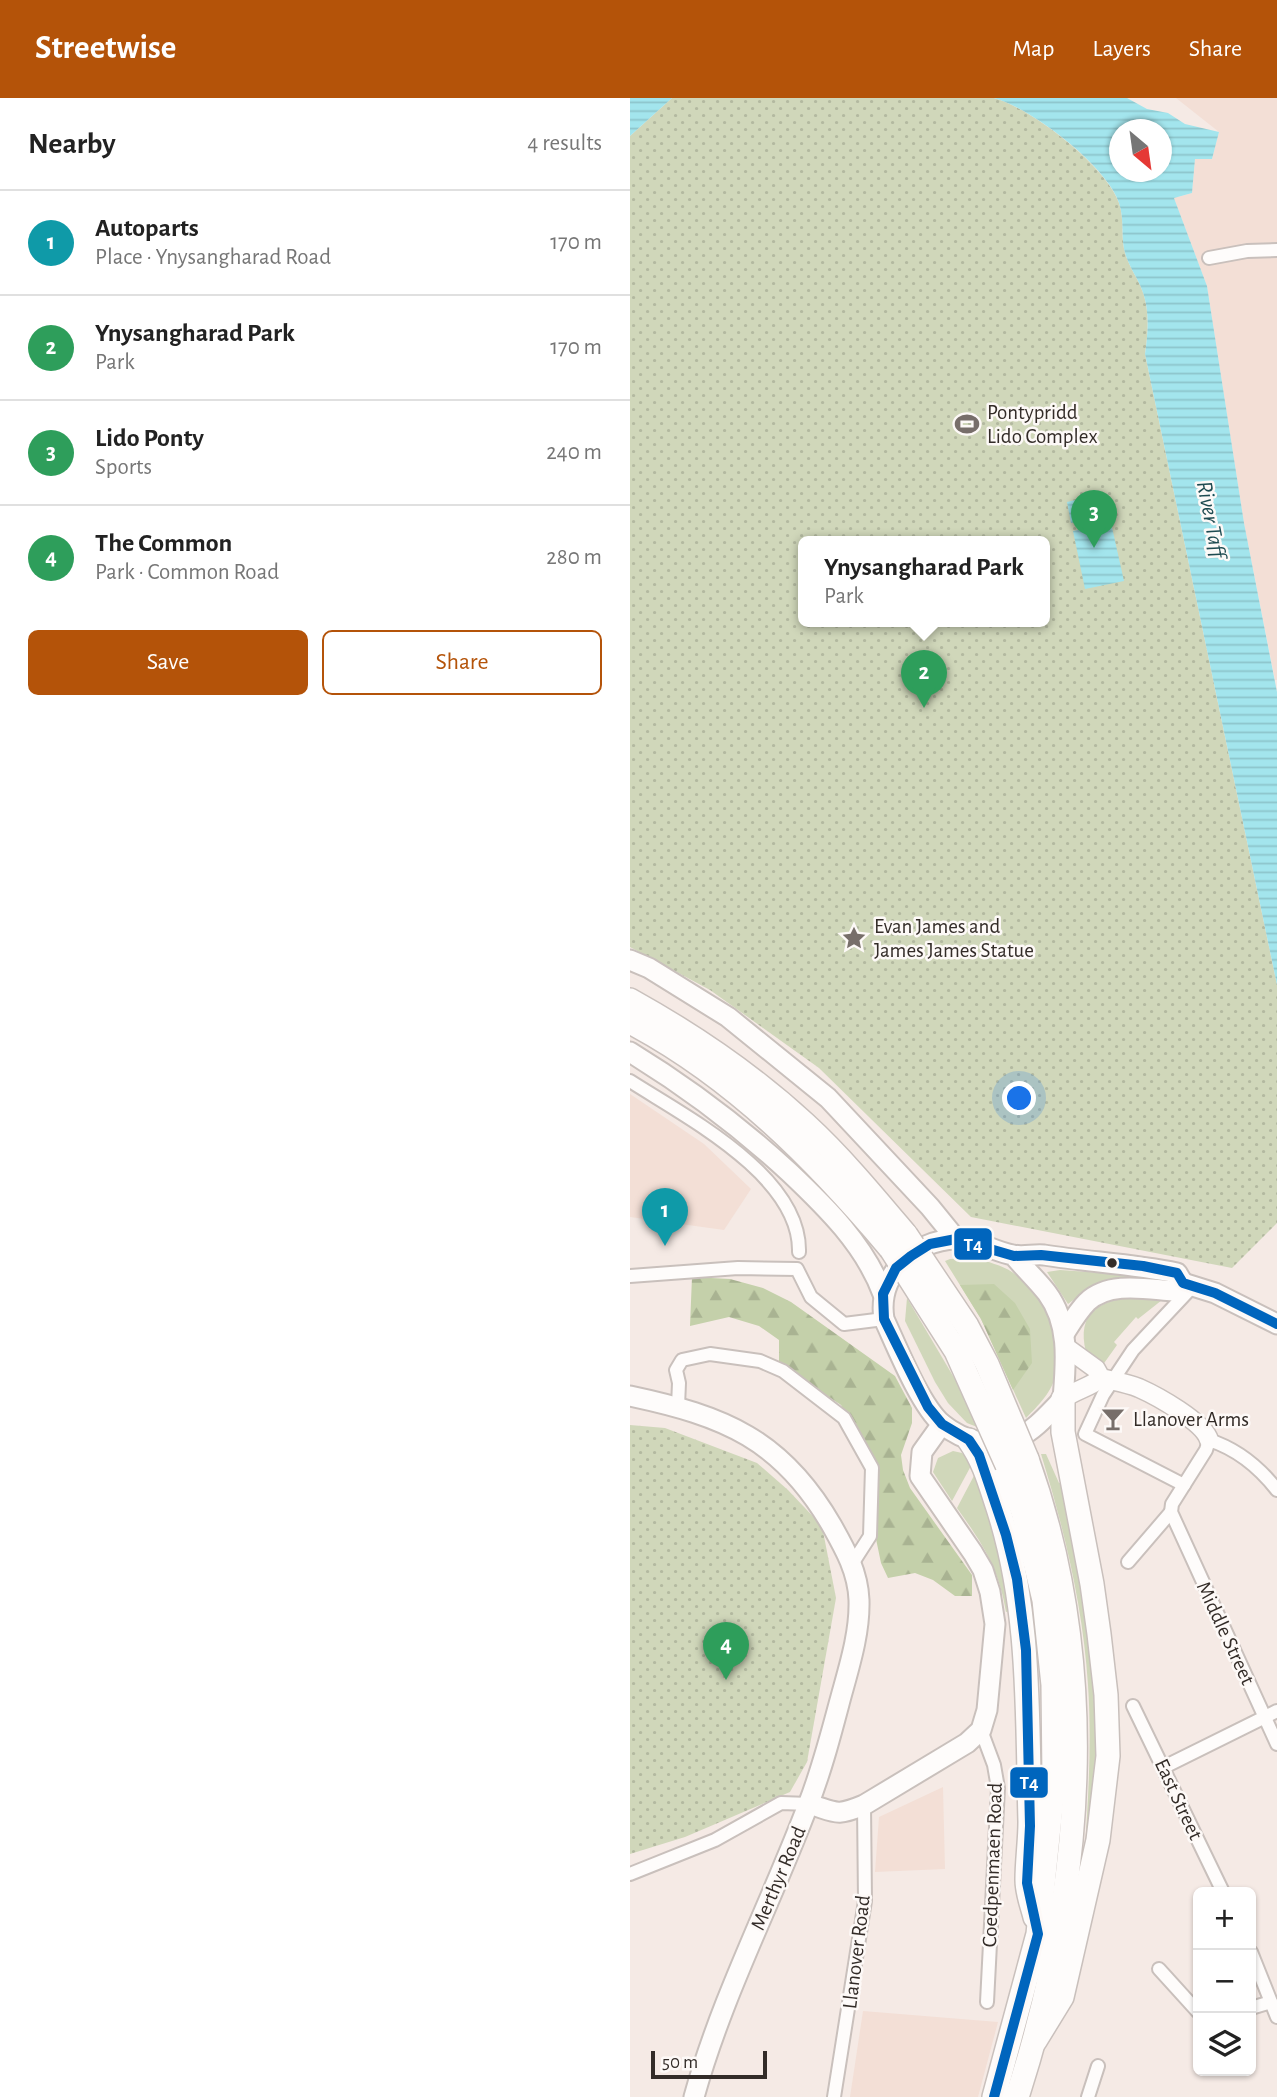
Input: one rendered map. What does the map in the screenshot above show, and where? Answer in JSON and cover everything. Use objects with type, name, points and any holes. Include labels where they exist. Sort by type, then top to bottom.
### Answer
[{"type":"highway","points":[[630,1000],[668,1021],[741,1070],[795,1115],[853,1172],[898,1242]]},
{"type":"highway","points":[[630,1022],[696,1062],[741,1095],[780,1129],[944,1290],[982,1354],[1017,1462],[1038,1567],[1053,1685],[1054,1778],[1038,1934],[994,2097]]},
{"type":"highway","points":[[1035,2041],[1062,1997],[1098,1840],[1108,1756],[1106,1695],[1099,1634],[1063,1432],[1063,1399]]},
{"type":"highway","points":[[969,1440],[986,1471],[1017,1579],[1026,1650],[1030,1826],[1027,1883],[1038,1934]]},
{"type":"highway","points":[[1017,1462],[1049,1529],[1064,1602],[1073,1681],[1076,1801],[1059,1930],[1035,2041],[1017,2097]]},
{"type":"main road","points":[[630,960],[649,968],[728,1017],[828,1098],[921,1197],[956,1239]]},
{"type":"main road","points":[[630,1052],[704,1099],[745,1131],[835,1217],[876,1275],[883,1294],[884,1319],[928,1407],[942,1424],[969,1440],[1002,1444],[1017,1438],[1032,1429],[1063,1399],[1065,1341],[1059,1316],[1047,1293],[1014,1256]]},
{"type":"main road","points":[[883,1294],[896,1268],[911,1256],[930,1244],[956,1239],[1014,1256],[1041,1255],[1143,1266],[1177,1273],[1188,1284],[1215,1293],[1277,1324]]},
{"type":"main road","points":[[1065,1341],[1087,1302],[1100,1293],[1125,1288],[1173,1291],[1188,1284]]},
{"type":"main road","points":[[630,1396],[678,1406],[747,1435],[765,1446],[784,1461],[824,1511],[852,1564],[859,1599],[856,1637],[823,1764],[809,1804]]},
{"type":"main road","points":[[942,1424],[922,1452],[920,1476],[973,1553],[983,1570],[990,1592],[995,1624],[987,1710],[981,1730]]},
{"type":"main road","name":"Merthyr Road","points":[[694,2097],[720,2018],[809,1804],[833,1814],[845,1813],[864,1805],[967,1743],[981,1730]]},
{"type":"street","points":[[1209,258],[1247,251],[1277,250]]},
{"type":"street","points":[[630,1081],[760,1171],[777,1189],[796,1224],[799,1252]]},
{"type":"street","points":[[630,1276],[738,1268],[797,1269],[811,1297],[845,1324],[884,1319]]},
{"type":"street","points":[[1184,1485],[1086,1434],[1107,1379],[1188,1284]]},
{"type":"street","points":[[1065,1341],[1107,1379],[1138,1387],[1205,1430],[1209,1440],[1206,1450],[1172,1504],[1173,1517],[1128,1562]]},
{"type":"street","points":[[678,1406],[679,1383],[676,1370],[682,1360],[710,1354],[760,1361],[783,1371],[844,1418],[872,1468],[870,1536],[852,1564]]},
{"type":"street","points":[[1063,1399],[1075,1390],[1107,1379]]},
{"type":"street","points":[[1209,1440],[1224,1445],[1245,1458],[1277,1490]]},
{"type":"street","name":"Middle Street","points":[[1173,1517],[1277,1744]]},
{"type":"street","name":"East Street","points":[[1133,1706],[1221,1887]]},
{"type":"street","points":[[1164,1767],[1277,1711]]},
{"type":"street","name":"Coedpenmaen Road","points":[[981,1730],[999,1788],[986,2002]]},
{"type":"street","points":[[630,1874],[715,1840],[781,1803],[809,1804]]},
{"type":"street","name":"Llanover Road","points":[[834,2097],[865,1901],[864,1805]]},
{"type":"street","points":[[1256,1964],[1277,2017]]},
{"type":"street","points":[[1159,1969],[1193,2006]]},
{"type":"street","points":[[1256,2006],[1271,2001]]},
{"type":"street","points":[[1088,2097],[1098,2066]]},
{"type":"shaded area","points":[[1176,98],[1277,98],[1277,680],[1244,523],[1207,286],[1174,198],[1192,193],[1195,159],[1212,159],[1219,132]]},
{"type":"shaded area","points":[[630,1094],[704,1144],[751,1189],[724,1230],[630,1217]]},
{"type":"shaded area","points":[[943,1787],[945,1869],[875,1872],[879,1817]]},
{"type":"shaded area","points":[[863,2011],[998,2022],[978,2097],[850,2097]]},
{"type":"green space","points":[[672,98],[994,98],[1009,104],[1066,140],[1099,172],[1111,188],[1121,210],[1126,256],[1145,298],[1145,354],[1277,985],[1277,1223],[1232,1268],[971,1217],[819,1068],[710,990],[630,947],[630,136]]},
{"type":"green space","points":[[976,1258],[1004,1267],[1023,1281],[1041,1303],[1053,1330],[1057,1359],[1054,1380],[1044,1398],[1026,1418],[981,1319],[945,1261]]},
{"type":"green space","points":[[1060,1270],[1175,1278],[1174,1283],[1107,1281],[1091,1287],[1068,1304],[1047,1272]]},
{"type":"green space","points":[[692,1277],[730,1279],[763,1288],[791,1302],[895,1376],[912,1408],[912,1423],[901,1455],[903,1470],[910,1488],[972,1575],[972,1596],[955,1596],[933,1580],[915,1573],[888,1578],[881,1563],[876,1539],[876,1465],[841,1405],[779,1364],[779,1340],[759,1326],[729,1317],[690,1326]]},
{"type":"green space","points":[[994,1284],[1015,1303],[1030,1329],[1032,1363],[1013,1390],[981,1319],[960,1285]]},
{"type":"green space","points":[[1135,1297],[1162,1300],[1138,1319],[1136,1317],[1114,1342],[1117,1345],[1102,1366],[1086,1352],[1084,1338],[1088,1318],[1101,1305]]},
{"type":"green space","points":[[907,1298],[956,1381],[977,1427],[967,1423],[948,1403],[935,1382],[905,1321]]},
{"type":"green space","points":[[630,1425],[665,1428],[757,1463],[788,1490],[822,1526],[836,1598],[807,1762],[790,1792],[685,1837],[630,1854]]},
{"type":"green space","points":[[953,1451],[962,1453],[972,1464],[952,1501],[933,1472],[938,1458]]},
{"type":"green space","points":[[1041,1454],[1046,1454],[1059,1483],[1063,1483],[1090,1621],[1099,1751],[1084,1862],[1090,1751],[1082,1626],[1071,1568]]},
{"type":"green space","points":[[977,1470],[989,1503],[1013,1610],[1006,1612],[994,1569],[957,1508]]},
{"type":"water","points":[[630,98],[672,98],[630,136]]},
{"type":"water","name":"River Taff","points":[[994,98],[1127,98],[1147,109],[1168,113],[1185,124],[1219,132],[1212,159],[1195,159],[1192,193],[1174,198],[1207,286],[1244,523],[1277,692],[1277,985],[1145,354],[1146,306],[1142,290],[1124,250],[1119,203],[1112,188],[1084,156],[1027,113]]},
{"type":"water","points":[[1105,493],[1110,515],[1071,523],[1067,502]]},
{"type":"water","points":[[1111,523],[1124,581],[1085,589],[1073,531]]},
{"type":"transit line","name":"T4","points":[[994,2097],[1038,1934],[1027,1883],[1030,1826],[1026,1650],[1017,1579],[1006,1535],[979,1455],[969,1440],[942,1424],[928,1407],[884,1319],[883,1294],[896,1268],[911,1256],[930,1244],[956,1239],[1014,1256],[1041,1255],[1143,1266],[1177,1273],[1183,1283],[1215,1293],[1277,1324]]},
{"type":"place","name":"Pontypridd Lido Complex","points":[[967,424]]},
{"type":"place","name":"Lido Ponty","points":[[1094,548]]},
{"type":"place","name":"Ynysangharad Park","points":[[924,708]]},
{"type":"place","name":"Evan James and James James Statue","points":[[854,938]]},
{"type":"place","name":"Autoparts","points":[[665,1246]]},
{"type":"place","name":"Llanover Arms","points":[[1113,1419]]},
{"type":"place","name":"The Common","points":[[726,1680]]}]
